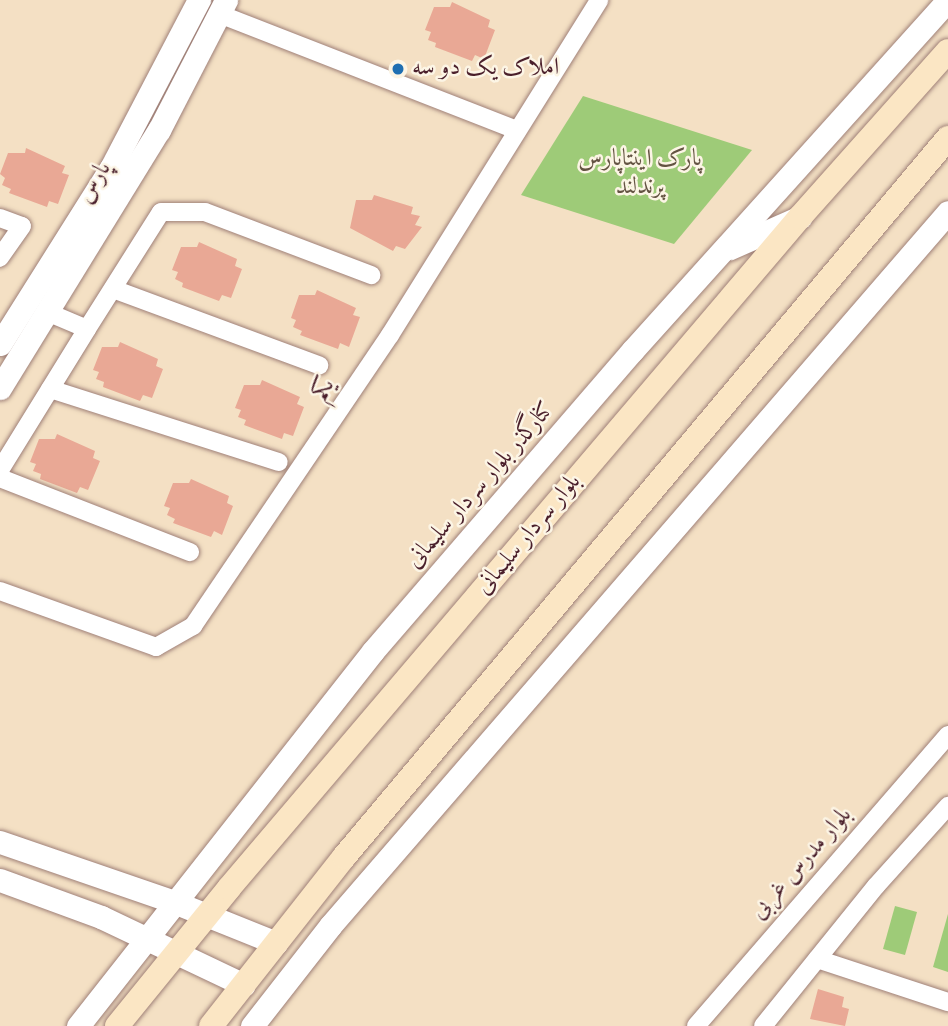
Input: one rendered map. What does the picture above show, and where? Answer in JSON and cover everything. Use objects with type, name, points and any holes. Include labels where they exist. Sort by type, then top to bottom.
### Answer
[{"type":"main road","name":"بلوار سردار سلیمانی","points":[[117,1026],[205,916],[800,217],[948,51]]},
{"type":"main road","points":[[211,1026],[276,943],[948,138]]},
{"type":"street","name":"یکم","points":[[0,591],[156,648],[193,626],[390,335],[598,0]]},
{"type":"street","name":"کنارگذر بلوار سردار سلیمانی","points":[[78,1026],[373,651],[721,252],[948,0]]},
{"type":"street","points":[[198,2],[222,7],[517,130]]},
{"type":"street","name":"پارس","points":[[0,344],[111,168],[198,2]]},
{"type":"street","name":"پارس","points":[[0,388],[159,130],[222,7]]},
{"type":"street","points":[[0,470],[160,212],[205,212],[371,275]]},
{"type":"street","points":[[252,1026],[330,926],[948,212]]},
{"type":"street","points":[[721,252],[800,217]]},
{"type":"street","points":[[0,218],[22,226],[0,258]]},
{"type":"street","points":[[113,289],[319,365]]},
{"type":"street","points":[[47,312],[87,329]]},
{"type":"street","points":[[50,389],[279,462]]},
{"type":"street","points":[[0,478],[190,552]]},
{"type":"street","name":"بلوار مدرس غربی","points":[[696,1026],[948,735]]},
{"type":"street","points":[[763,1026],[948,806]]},
{"type":"street","points":[[0,842],[118,881],[276,943]]},
{"type":"street","points":[[0,880],[102,917],[244,985]]},
{"type":"street","points":[[102,917],[113,910],[120,896],[118,881]]},
{"type":"street","points":[[817,959],[948,1002]]},
{"type":"green space","name":"پارک اینتاپارس پرندلند","points":[[583,96],[752,150],[674,244],[521,195]]},
{"type":"green space","points":[[895,906],[917,912],[905,955],[883,949]]},
{"type":"green space","points":[[948,914],[948,972],[933,967]]},
{"type":"building","points":[[452,2],[490,20],[488,27],[495,30],[484,59],[475,55],[472,61],[435,47],[436,43],[428,40],[431,32],[425,30],[434,7],[450,7]]},
{"type":"building","points":[[26,148],[65,166],[62,173],[69,175],[58,204],[49,201],[47,207],[9,193],[11,189],[2,185],[5,178],[0,174],[8,153],[25,153]]},
{"type":"building","points":[[374,195],[413,207],[411,214],[420,216],[415,225],[422,227],[405,249],[396,246],[393,251],[350,228],[356,200],[372,200]]},
{"type":"building","points":[[199,242],[237,259],[235,266],[242,269],[231,298],[222,295],[219,301],[182,287],[183,283],[175,279],[178,272],[172,270],[181,247],[197,247]]},
{"type":"building","points":[[317,290],[356,308],[353,315],[360,317],[349,347],[340,343],[338,349],[300,335],[302,331],[293,327],[296,320],[291,318],[299,295],[315,295]]},
{"type":"building","points":[[120,342],[158,359],[156,366],[163,369],[152,398],[143,395],[140,401],[103,387],[104,382],[96,379],[99,372],[93,370],[102,347],[118,347]]},
{"type":"building","points":[[262,380],[300,397],[297,404],[304,407],[293,436],[284,433],[282,439],[244,425],[246,420],[238,417],[241,410],[235,408],[244,385],[260,385]]},
{"type":"building","points":[[57,434],[95,451],[93,458],[100,461],[88,490],[80,487],[77,493],[40,479],[41,474],[33,471],[36,464],[30,462],[39,439],[55,439]]},
{"type":"building","points":[[191,479],[229,496],[227,503],[233,506],[222,535],[214,531],[211,537],[173,523],[175,519],[167,515],[170,508],[164,506],[173,483],[189,483]]},
{"type":"building","points":[[818,989],[844,997],[842,1007],[849,1009],[845,1026],[810,1019]]},
{"type":"place","name":"املاک یک دو سه","points":[[398,69]]}]
